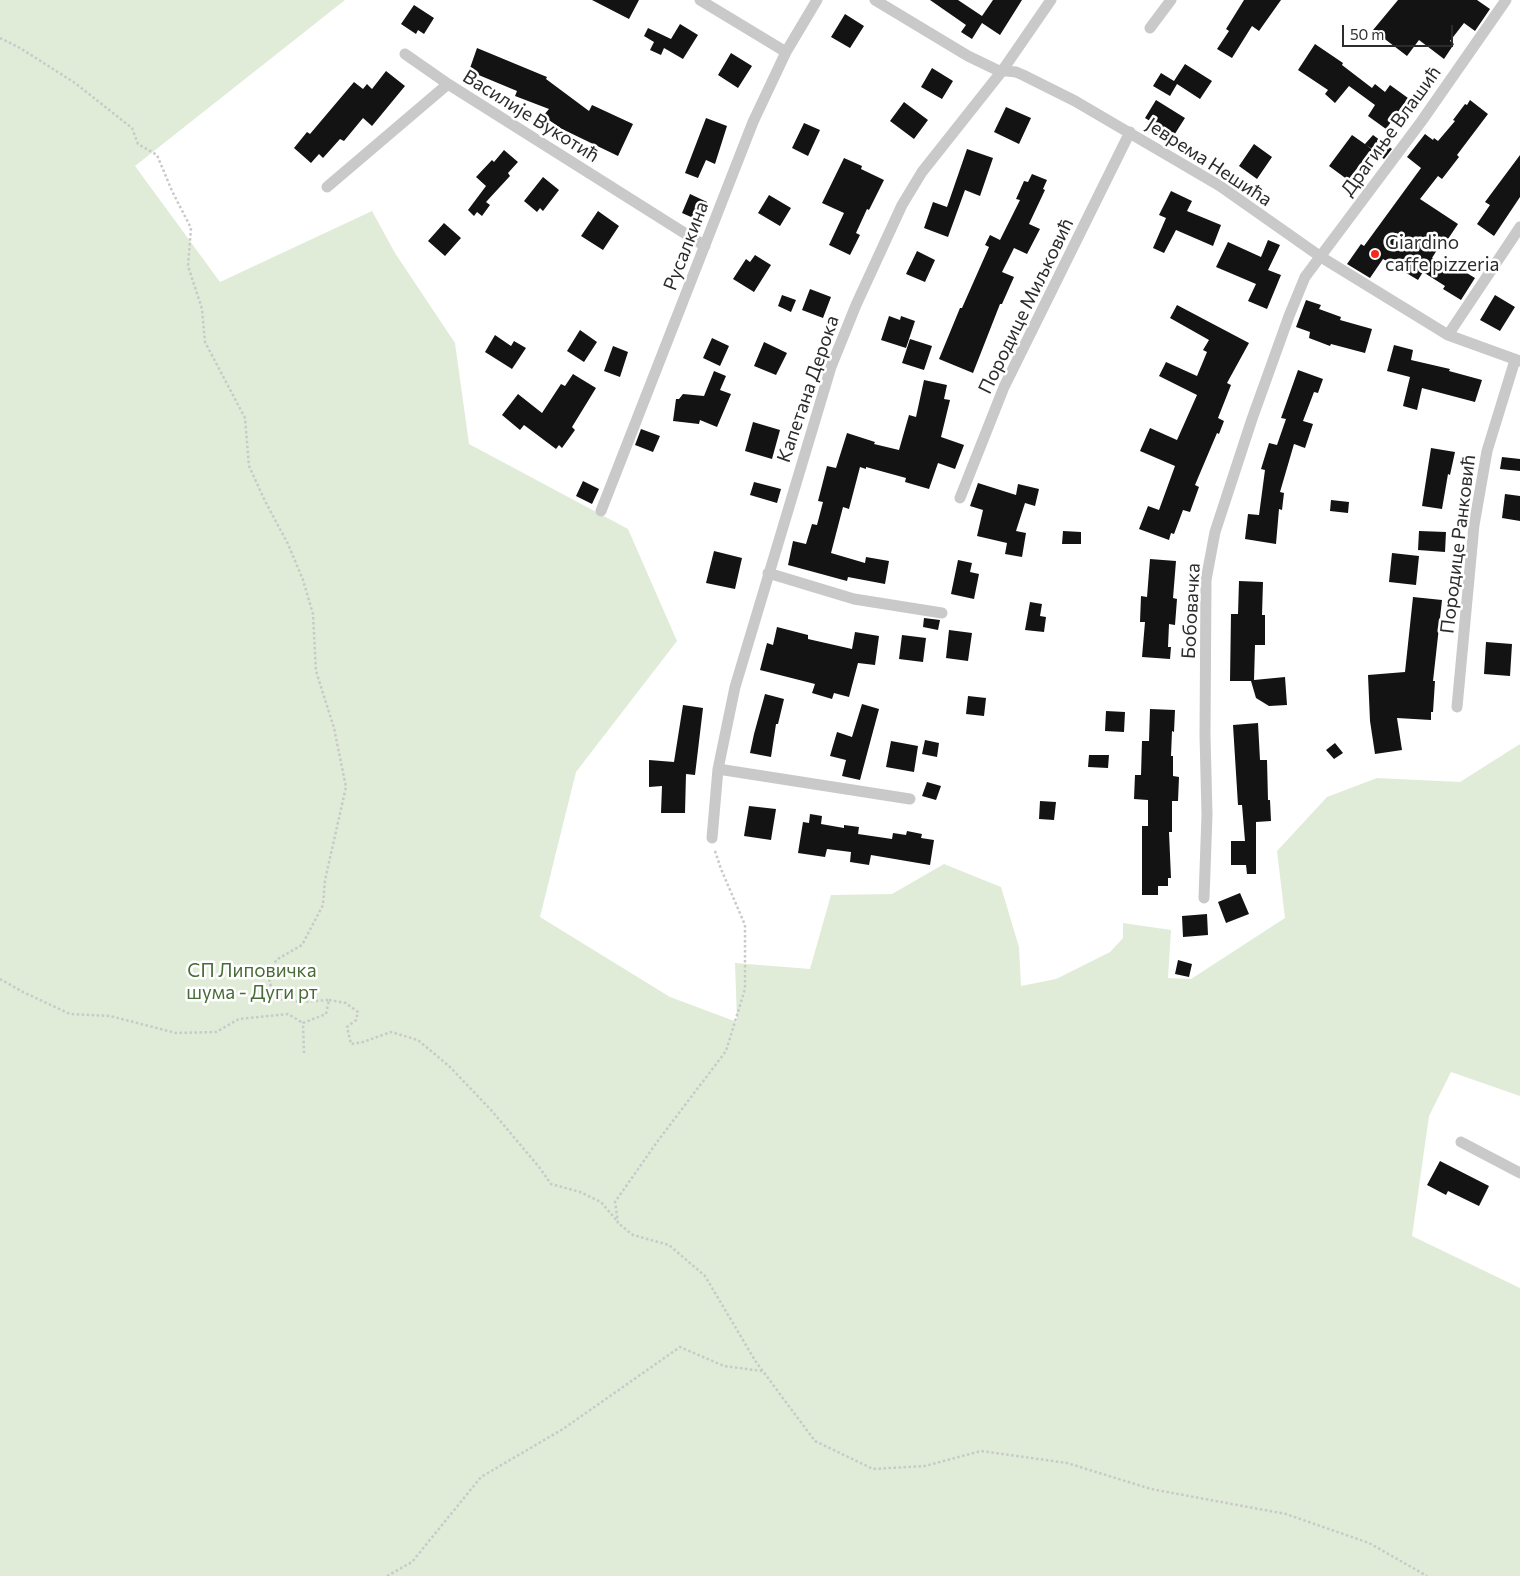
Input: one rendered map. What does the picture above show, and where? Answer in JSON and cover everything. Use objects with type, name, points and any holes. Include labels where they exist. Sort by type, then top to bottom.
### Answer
[{"type":"street","points":[[700,0],[786,52]]},
{"type":"street","name":"Русалкина","points":[[601,511],[753,122],[786,52],[817,0]]},
{"type":"street","name":"Јеврема Нешића","points":[[875,0],[968,56],[1002,71],[1023,75],[1075,101],[1130,132],[1220,186],[1321,257],[1448,334],[1517,361]]},
{"type":"street","name":"Капетана Дерока","points":[[712,838],[718,768],[735,687],[831,367],[856,305],[902,205],[922,172],[1002,71],[1051,0]]},
{"type":"street","points":[[1150,28],[1171,0]]},
{"type":"street","name":"Драгиње Влашић","points":[[1321,257],[1421,122],[1506,0]]},
{"type":"street","points":[[405,54],[448,84]]},
{"type":"street","name":"Василије Вукотић","points":[[328,187],[448,84],[705,246]]},
{"type":"street","name":"Породице Миљковић","points":[[960,498],[1004,387],[1130,132]]},
{"type":"street","points":[[1448,334],[1520,227]]},
{"type":"street","name":"Бобовачка","points":[[1204,898],[1207,815],[1205,735],[1206,580],[1215,532],[1252,419],[1305,277],[1321,257]]},
{"type":"street","name":"Породице Ранковић","points":[[1457,706],[1474,525],[1487,451],[1517,361]]},
{"type":"street","points":[[768,573],[854,599],[942,613]]},
{"type":"street","points":[[718,768],[910,799]]},
{"type":"street","points":[[1461,1142],[1520,1173]]},
{"type":"path","points":[[0,38],[20,48],[75,83],[132,128],[138,144],[157,155],[172,191],[191,228],[188,266],[202,309],[205,342],[245,418],[249,466],[288,544],[303,580],[313,614],[316,671],[334,728],[346,787],[325,880],[323,905],[302,945],[276,960],[268,982],[278,998],[301,1002],[329,1000],[346,1003],[358,1012],[356,1020],[347,1027],[351,1044],[363,1042],[391,1032],[418,1040],[450,1067],[491,1110],[551,1184],[580,1192],[601,1202],[618,1223],[633,1235],[669,1245],[705,1276],[762,1371],[815,1441],[873,1468],[925,1466],[981,1450],[1067,1463],[1151,1489],[1286,1514],[1369,1543],[1427,1576]]},
{"type":"path","points":[[618,1223],[615,1202],[656,1142],[726,1051],[745,989],[745,925],[721,869],[712,838]]},
{"type":"path","points":[[0,979],[70,1014],[110,1016],[176,1033],[216,1032],[239,1019],[288,1014],[303,1023]]},
{"type":"path","points":[[303,1023],[326,1014],[329,1000]]},
{"type":"path","points":[[303,1023],[304,1053]]},
{"type":"path","points":[[387,1576],[412,1562],[481,1477],[563,1429],[680,1347],[724,1366],[762,1371]]},
{"type":"green space","name":"СП Липовичка шума - Дуги рт","points":[[0,0],[345,0],[135,166],[220,282],[372,211],[395,253],[455,343],[469,444],[628,529],[677,641],[576,772],[540,917],[670,997],[737,1022],[735,963],[810,969],[831,895],[892,894],[944,864],[1001,887],[1019,947],[1021,986],[1056,979],[1110,952],[1123,938],[1123,923],[1171,930],[1168,978],[1191,979],[1285,918],[1277,851],[1327,797],[1377,778],[1460,782],[1520,744],[1520,1096],[1451,1072],[1429,1116],[1412,1236],[1520,1288],[1520,1576],[0,1576]]},
{"type":"building","points":[[592,0],[639,0],[629,19]]},
{"type":"building","points":[[930,0],[958,0],[982,16],[993,0],[1022,0],[1000,35],[982,23],[972,39],[961,32],[966,25]]},
{"type":"building","points":[[1244,0],[1281,0],[1259,31],[1252,26],[1232,58],[1217,49],[1229,31],[1226,29]]},
{"type":"building","points":[[1398,0],[1477,0],[1490,9],[1475,31],[1464,23],[1450,41],[1454,44],[1444,59],[1419,40],[1407,56],[1373,30]]},
{"type":"building","points":[[414,5],[434,18],[424,34],[418,30],[416,34],[401,24]]},
{"type":"building","points":[[845,14],[864,26],[850,48],[831,37]]},
{"type":"building","points":[[680,24],[698,35],[683,59],[664,48],[661,55],[650,50],[654,42],[644,36],[648,28],[671,39]]},
{"type":"building","points":[[1315,44],[1343,63],[1342,65],[1372,88],[1375,84],[1385,92],[1390,85],[1408,98],[1386,129],[1368,116],[1375,105],[1349,86],[1335,103],[1325,94],[1328,90],[1298,70]]},
{"type":"building","points":[[477,48],[547,77],[546,79],[589,111],[592,105],[633,124],[618,156],[562,129],[543,116],[549,109],[515,96],[517,91],[469,71]]},
{"type":"building","points":[[731,53],[752,66],[738,88],[718,75]]},
{"type":"building","points":[[1185,64],[1212,81],[1200,99],[1177,84],[1170,96],[1153,86],[1161,73],[1174,81]]},
{"type":"building","points":[[932,68],[953,81],[942,99],[921,87]]},
{"type":"building","points":[[386,71],[405,86],[372,126],[363,118],[344,141],[340,139],[323,158],[319,154],[311,163],[294,148],[307,132],[310,134],[354,82],[363,89],[367,84],[372,89]]},
{"type":"building","points":[[1156,100],[1185,118],[1171,140],[1152,127],[1149,123],[1150,121],[1145,118]]},
{"type":"building","points":[[1470,100],[1488,114],[1457,155],[1459,157],[1442,179],[1438,176],[1420,199],[1458,224],[1448,239],[1445,237],[1432,258],[1454,272],[1457,267],[1475,278],[1461,300],[1443,289],[1445,286],[1423,272],[1418,280],[1383,259],[1370,278],[1347,264],[1361,244],[1364,246],[1421,168],[1407,157],[1425,134],[1438,141]]},
{"type":"building","points":[[904,102],[928,120],[914,139],[890,121]]},
{"type":"building","points":[[1006,107],[1031,118],[1019,144],[994,132]]},
{"type":"building","points":[[706,118],[727,126],[715,164],[706,160],[698,178],[685,173]]},
{"type":"building","points":[[804,123],[820,130],[808,156],[792,148]]},
{"type":"building","points":[[1352,135],[1372,149],[1348,180],[1329,166]]},
{"type":"building","points":[[1373,135],[1392,149],[1384,159],[1365,144]]},
{"type":"building","points":[[1254,144],[1272,157],[1257,179],[1239,166]]},
{"type":"building","points":[[967,149],[993,158],[980,196],[965,190],[948,237],[924,228],[933,202],[947,207]]},
{"type":"building","points":[[504,150],[518,162],[508,173],[510,176],[486,202],[490,205],[482,216],[477,212],[474,216],[468,210],[486,186],[476,177],[492,160],[494,162]]},
{"type":"building","points":[[1520,155],[1520,197],[1494,236],[1477,224],[1490,205],[1485,202]]},
{"type":"building","points":[[844,158],[862,166],[861,169],[884,180],[856,233],[860,235],[850,255],[829,245],[844,213],[822,203]]},
{"type":"building","points":[[1032,174],[1047,180],[1043,189],[1045,190],[1029,224],[1040,229],[1027,254],[1014,248],[1002,272],[1014,277],[1002,304],[1000,304],[973,373],[939,359],[960,308],[962,308],[989,247],[985,245],[990,235],[1000,240],[1020,200],[1016,199],[1024,181],[1028,182]]},
{"type":"building","points":[[543,177],[559,190],[543,211],[540,208],[537,212],[524,201]]},
{"type":"building","points":[[1171,191],[1192,201],[1187,211],[1221,225],[1213,246],[1176,230],[1164,253],[1153,248],[1166,218],[1159,215]]},
{"type":"building","points":[[690,194],[707,202],[698,220],[682,213]]},
{"type":"building","points":[[769,195],[791,208],[780,226],[758,213]]},
{"type":"building","points":[[598,211],[619,226],[603,250],[581,236]]},
{"type":"building","points":[[444,223],[461,238],[445,256],[428,241]]},
{"type":"building","points":[[1268,240],[1280,245],[1268,270],[1281,275],[1267,309],[1248,301],[1256,284],[1216,267],[1228,242],[1261,257]]},
{"type":"building","points":[[917,251],[935,260],[925,282],[906,274]]},
{"type":"building","points":[[755,255],[771,265],[754,292],[733,279],[746,259],[750,262]]},
{"type":"building","points":[[810,289],[831,297],[823,318],[802,310]]},
{"type":"building","points":[[782,295],[796,300],[791,312],[778,306]]},
{"type":"building","points":[[1495,295],[1515,307],[1500,331],[1480,320]]},
{"type":"building","points":[[1306,300],[1321,305],[1319,309],[1341,317],[1340,320],[1372,329],[1365,353],[1331,344],[1330,346],[1309,338],[1310,332],[1296,327]]},
{"type":"building","points":[[1177,305],[1249,343],[1227,383],[1231,385],[1218,418],[1224,421],[1195,485],[1199,487],[1190,512],[1183,510],[1174,534],[1171,533],[1169,540],[1139,529],[1148,506],[1159,510],[1175,466],[1140,451],[1150,428],[1177,440],[1197,395],[1159,376],[1166,362],[1197,376],[1207,352],[1203,350],[1209,340],[1170,318]]},
{"type":"building","points":[[889,316],[900,320],[901,316],[915,321],[906,348],[881,340]]},
{"type":"building","points":[[580,330],[597,342],[584,362],[567,351]]},
{"type":"building","points":[[495,335],[511,346],[514,341],[526,348],[512,369],[485,352]]},
{"type":"building","points":[[712,338],[729,346],[720,366],[703,358]]},
{"type":"building","points":[[910,339],[932,346],[924,370],[902,363]]},
{"type":"building","points":[[764,342],[787,353],[776,375],[754,366]]},
{"type":"building","points":[[1394,345],[1413,350],[1411,360],[1450,369],[1449,371],[1482,380],[1475,402],[1422,388],[1417,410],[1403,406],[1410,377],[1387,371]]},
{"type":"building","points":[[613,346],[628,352],[620,377],[604,371]]},
{"type":"building","points":[[1298,370],[1323,379],[1318,393],[1314,392],[1303,421],[1313,424],[1305,448],[1294,444],[1280,492],[1284,493],[1282,510],[1279,509],[1276,544],[1245,539],[1248,514],[1259,515],[1265,470],[1261,469],[1269,443],[1277,445],[1286,419],[1281,418]]},
{"type":"building","points":[[714,371],[726,376],[720,390],[731,394],[717,427],[700,420],[699,424],[673,421],[676,399],[679,399],[683,394],[704,396]]},
{"type":"building","points":[[573,374],[596,388],[572,427],[575,430],[562,448],[559,445],[556,449],[524,425],[520,430],[502,415],[518,394],[542,413],[561,384],[565,386]]},
{"type":"building","points":[[924,380],[947,385],[944,399],[950,400],[941,437],[964,445],[955,469],[938,463],[929,489],[905,482],[906,478],[860,467],[849,509],[843,507],[831,553],[865,563],[866,557],[889,561],[885,584],[848,577],[847,581],[788,565],[793,541],[806,544],[812,524],[817,525],[823,502],[818,501],[827,466],[836,468],[847,433],[875,442],[874,444],[899,450],[909,415],[916,417]]},
{"type":"building","points":[[753,422],[780,430],[772,459],[745,451]]},
{"type":"building","points":[[641,429],[660,436],[653,452],[635,445]]},
{"type":"building","points":[[1431,448],[1455,452],[1450,475],[1448,474],[1442,509],[1422,506]]},
{"type":"building","points":[[1502,457],[1520,459],[1520,471],[1500,469]]},
{"type":"building","points":[[583,481],[599,489],[592,504],[576,496]]},
{"type":"building","points":[[754,482],[781,489],[777,503],[750,495]]},
{"type":"building","points":[[978,483],[1016,495],[1018,484],[1039,489],[1035,506],[1025,503],[1016,531],[1026,533],[1022,557],[1005,554],[1007,543],[977,536],[983,510],[970,506]]},
{"type":"building","points":[[1505,494],[1520,496],[1520,521],[1502,518]]},
{"type":"building","points":[[1331,500],[1349,502],[1348,513],[1330,511]]},
{"type":"building","points":[[1063,531],[1081,532],[1081,544],[1062,544]]},
{"type":"building","points":[[1419,531],[1446,532],[1445,552],[1418,550]]},
{"type":"building","points":[[714,551],[742,558],[735,589],[706,583]]},
{"type":"building","points":[[1392,553],[1419,556],[1416,585],[1389,582]]},
{"type":"building","points":[[1150,559],[1176,561],[1173,598],[1177,599],[1175,625],[1169,624],[1168,647],[1171,647],[1170,659],[1142,657],[1145,622],[1140,622],[1141,596],[1147,597]]},
{"type":"building","points":[[958,560],[972,563],[970,572],[979,574],[974,599],[951,594]]},
{"type":"building","points":[[1239,581],[1263,582],[1262,615],[1265,615],[1265,645],[1255,645],[1254,680],[1285,677],[1287,705],[1269,706],[1256,698],[1251,681],[1230,681],[1231,614],[1238,614]]},
{"type":"building","points":[[1413,597],[1442,600],[1433,681],[1435,681],[1433,712],[1431,712],[1431,720],[1397,718],[1402,750],[1375,754],[1370,721],[1368,675],[1405,672]]},
{"type":"building","points":[[1030,602],[1042,604],[1040,616],[1046,617],[1044,632],[1025,630]]},
{"type":"building","points":[[924,618],[940,620],[938,630],[923,627]]},
{"type":"building","points":[[777,627],[808,635],[808,639],[852,649],[855,632],[879,636],[875,665],[858,663],[849,697],[834,693],[832,699],[812,693],[815,684],[760,670],[767,643],[773,645]]},
{"type":"building","points":[[949,630],[972,633],[968,661],[946,658]]},
{"type":"building","points":[[902,635],[926,638],[923,662],[899,659]]},
{"type":"building","points":[[1486,642],[1512,644],[1510,676],[1484,674]]},
{"type":"building","points":[[765,694],[784,699],[778,724],[776,724],[771,757],[750,753]]},
{"type":"building","points":[[968,696],[986,698],[984,716],[966,714]]},
{"type":"building","points":[[862,704],[879,709],[860,780],[842,776],[846,760],[830,756],[837,732],[852,737]]},
{"type":"building","points":[[683,705],[703,708],[695,775],[686,774],[685,813],[661,813],[662,786],[649,787],[649,760],[674,762]]},
{"type":"building","points":[[1150,709],[1175,710],[1171,756],[1173,756],[1173,776],[1179,777],[1178,801],[1172,801],[1172,832],[1169,832],[1171,878],[1168,878],[1168,886],[1158,886],[1158,895],[1142,895],[1142,826],[1148,826],[1148,800],[1134,799],[1135,775],[1141,775],[1142,741],[1149,741]]},
{"type":"building","points":[[1106,711],[1125,712],[1124,732],[1105,731]]},
{"type":"building","points":[[1258,723],[1260,760],[1267,760],[1268,800],[1270,800],[1271,821],[1256,822],[1256,874],[1247,874],[1246,865],[1231,865],[1231,841],[1245,841],[1242,805],[1238,805],[1233,725]]},
{"type":"building","points":[[925,740],[939,743],[937,757],[922,754]]},
{"type":"building","points":[[891,741],[918,746],[914,772],[886,767]]},
{"type":"building","points":[[1335,743],[1343,753],[1334,759],[1326,750]]},
{"type":"building","points":[[1089,755],[1109,755],[1108,768],[1088,767]]},
{"type":"building","points":[[927,782],[941,786],[936,800],[922,796]]},
{"type":"building","points":[[1040,801],[1056,802],[1054,820],[1039,819]]},
{"type":"building","points":[[749,806],[776,809],[771,840],[744,836]]},
{"type":"building","points":[[810,814],[822,816],[821,824],[844,828],[844,825],[859,827],[858,834],[892,839],[893,833],[906,835],[907,831],[922,834],[921,838],[934,840],[930,865],[871,855],[869,865],[850,862],[851,852],[827,849],[825,857],[798,853],[803,822],[809,823]]},
{"type":"building","points":[[1240,893],[1249,914],[1226,923],[1218,902]]},
{"type":"building","points":[[1207,914],[1208,935],[1183,937],[1182,916]]},
{"type":"building","points":[[1178,960],[1192,964],[1189,977],[1175,974]]},
{"type":"building","points":[[1440,1161],[1489,1186],[1479,1206],[1448,1191],[1446,1195],[1427,1185]]},
{"type":"place","name":"Giardino caffe pizzeria","points":[[1375,254]]}]
